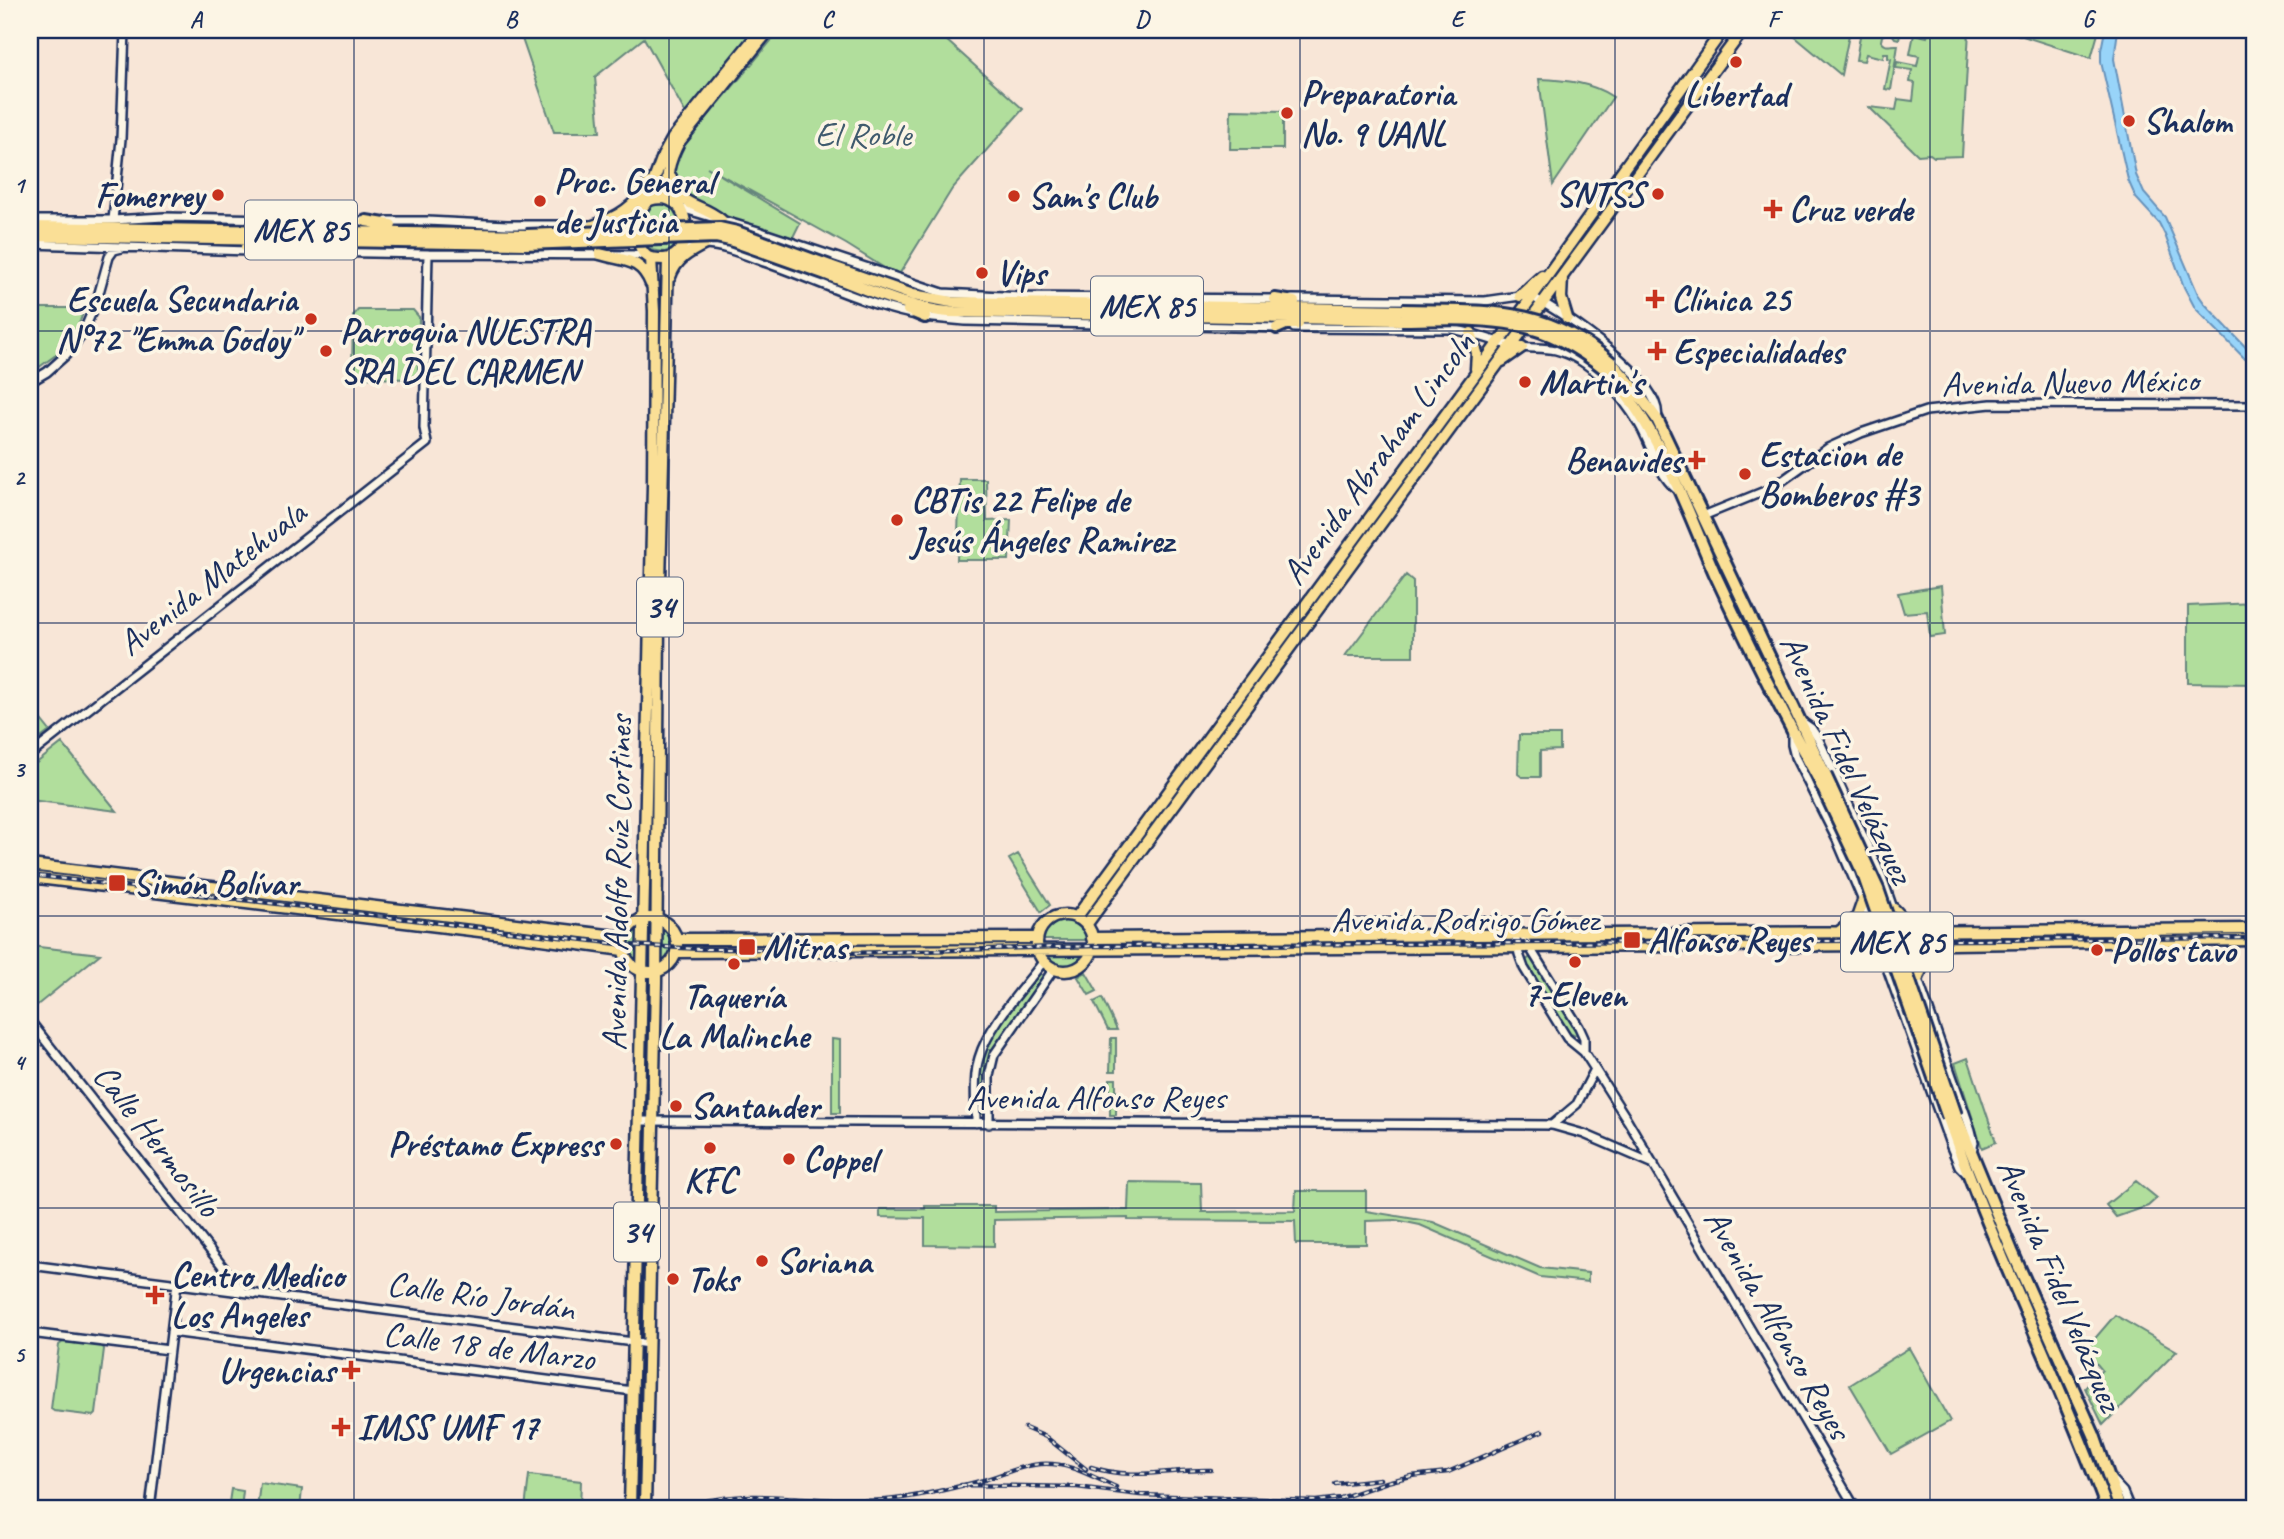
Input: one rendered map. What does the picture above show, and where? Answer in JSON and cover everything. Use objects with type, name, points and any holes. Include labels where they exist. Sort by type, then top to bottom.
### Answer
[{"type":"highway","points":[[203,229],[219,224],[274,224],[288,220]]},
{"type":"highway","points":[[366,221],[416,226],[435,232]]},
{"type":"highway","name":"MEX 85","points":[[30,227],[76,232],[429,249],[526,239]]},
{"type":"highway","name":"MEX 85","points":[[30,236],[76,232],[203,229],[435,232],[526,239],[716,237],[828,270],[931,310],[959,313],[1332,319],[1401,315]]},
{"type":"highway","points":[[213,239],[225,244],[257,247],[265,251]]},
{"type":"highway","points":[[367,253],[378,248],[429,249]]},
{"type":"highway","points":[[925,317],[902,307],[895,294],[902,287],[943,293]]},
{"type":"highway","name":"MEX 85","points":[[895,294],[967,303],[1345,308],[1401,315],[1492,320],[1520,324],[1561,339],[1609,366]]},
{"type":"highway","points":[[1275,299],[1337,304],[1345,308]]},
{"type":"highway","points":[[1277,328],[1286,324],[1322,323],[1332,319]]},
{"type":"highway","name":"Avenida Fidel Velázquez","points":[[1609,366],[1630,383],[1657,419],[1801,721],[1869,890],[1952,1116],[1968,1175],[2107,1509]]},
{"type":"highway","name":"Avenida Fidel Velázquez","points":[[1609,366],[1633,402],[1679,491],[1716,575],[1792,732],[1821,776]]},
{"type":"highway","name":"Avenida Fidel Velázquez","points":[[1952,1116],[1972,1153],[2012,1251],[2094,1435],[2120,1509]]},
{"type":"main road","name":"34","points":[[670,200],[664,167],[673,138],[761,30]]},
{"type":"main road","name":"34","points":[[648,256],[639,242],[638,225],[644,205],[664,167],[690,127],[769,30]]},
{"type":"main road","name":"Avenida Abraham Lincoln","points":[[1076,918],[1532,297],[1723,30]]},
{"type":"main road","points":[[1086,925],[1743,30]]},
{"type":"main road","points":[[593,226],[618,216],[634,205],[664,167],[681,198],[716,219]]},
{"type":"main road","points":[[644,205],[658,198],[670,200],[681,208],[685,232],[682,249],[668,259],[648,256]]},
{"type":"main road","points":[[666,294],[676,265],[687,254],[706,245]]},
{"type":"main road","points":[[606,254],[639,265],[645,270],[654,291]]},
{"type":"main road","name":"Avenida Adolfo Ruíz Cortines","points":[[631,1509],[653,476],[654,291],[648,256]]},
{"type":"main road","name":"Avenida Adolfo Ruíz Cortines","points":[[645,1509],[668,259]]},
{"type":"main road","points":[[1520,296],[1551,269]]},
{"type":"main road","points":[[1562,276],[1561,298],[1567,318]]},
{"type":"main road","points":[[1471,333],[1477,353],[1475,373]]},
{"type":"main road","points":[[1496,365],[1522,347]]},
{"type":"main road","points":[[1462,390],[1465,397],[1473,397]]},
{"type":"main road","points":[[1455,399],[1462,404],[1463,411]]},
{"type":"main road","points":[[30,865],[624,937]]},
{"type":"main road","points":[[30,877],[623,950]]},
{"type":"main road","points":[[1838,933],[1857,918],[1863,901]]},
{"type":"main road","points":[[645,904],[650,908],[657,904]]},
{"type":"main road","points":[[1894,909],[1907,923],[1924,932]]},
{"type":"main road","points":[[1063,915],[1076,918],[1086,925],[1092,943],[1090,957],[1080,967],[1068,972],[1053,970],[1043,962],[1037,944],[1041,927],[1050,919],[1063,915]]},
{"type":"main road","points":[[645,918],[657,919],[669,926],[676,939],[676,952],[667,966],[656,972],[633,968],[623,950],[624,937],[632,925],[645,918]]},
{"type":"main road","name":"Avenida Rodrigo Gómez","points":[[676,952],[1519,935],[2254,929]]},
{"type":"main road","name":"Avenida Rodrigo Gómez","points":[[676,939],[1037,944]]},
{"type":"main road","name":"Avenida Rodrigo Gómez","points":[[1092,943],[1530,946],[2254,940]]},
{"type":"main road","points":[[1918,978],[1926,955],[1940,944]]},
{"type":"main road","points":[[1854,945],[1870,951],[1885,962]]},
{"type":"street","points":[[113,220],[121,139],[125,30]]},
{"type":"street","points":[[30,220],[164,217],[593,226],[628,218],[644,205]]},
{"type":"street","points":[[681,208],[943,293],[1022,297],[1485,301],[1532,297],[1607,347],[1634,372],[1656,403],[1659,412],[1657,419]]},
{"type":"street","points":[[706,245],[705,230],[716,219]]},
{"type":"street","points":[[606,225],[617,229],[622,237],[620,246],[606,254]]},
{"type":"street","points":[[30,244],[367,253]]},
{"type":"street","points":[[682,249],[706,245],[751,257],[883,306],[925,317],[965,321],[1277,328],[1442,328],[1511,345],[1563,353],[1584,364],[1624,400],[1667,478],[1679,491]]},
{"type":"street","points":[[30,382],[47,372],[75,345],[97,300],[111,253],[130,246]]},
{"type":"street","points":[[429,249],[481,254],[648,256]]},
{"type":"street","name":"Avenida Matehuala","points":[[30,755],[427,443],[424,428],[429,249]]},
{"type":"street","name":"Avenida Nuevo México","points":[[1703,516],[1772,488],[1828,448],[1861,433],[1926,411],[1992,404],[2254,405]]},
{"type":"street","points":[[1801,721],[1811,728],[1819,740],[1882,877],[1972,1130],[1972,1153]]},
{"type":"street","points":[[1792,732],[1796,757],[1837,840],[1863,901],[1954,1154],[1959,1166],[1968,1175]]},
{"type":"street","points":[[1856,886],[1874,884],[1882,877]]},
{"type":"street","points":[[1519,935],[1530,946],[1579,1027],[1584,1038],[1584,1052]]},
{"type":"street","points":[[1519,935],[1517,946],[1524,968],[1567,1038],[1584,1052]]},
{"type":"street","points":[[976,1124],[977,1068],[983,1048],[993,1029],[1043,962]]},
{"type":"street","points":[[989,1124],[990,1070],[998,1048],[1053,970]]},
{"type":"street","points":[[1896,992],[1912,989],[1923,991]]},
{"type":"street","name":"Calle Hermosillo","points":[[30,1021],[242,1291]]},
{"type":"street","name":"Avenida Alfonso Reyes","points":[[1584,1052],[1654,1164],[1856,1509]]},
{"type":"street","points":[[1552,1125],[1577,1104],[1595,1069]]},
{"type":"street","name":"Avenida Alfonso Reyes","points":[[640,1121],[1552,1125],[1584,1134],[1654,1164]]},
{"type":"street","name":"Calle Río Jordán","points":[[30,1265],[649,1344]]},
{"type":"street","points":[[150,1509],[177,1283]]},
{"type":"street","name":"Calle 18 de Marzo","points":[[171,1332],[634,1391]]},
{"type":"street","points":[[30,1333],[169,1350]]},
{"type":"street","points":[[2109,1476],[2123,1492],[2130,1509]]},
{"type":"street","points":[[2099,1488],[2101,1509]]},
{"type":"green space","points":[[519,30],[755,30],[686,114],[644,38],[595,77],[600,132],[554,132]]},
{"type":"green space","name":"El Roble","points":[[780,30],[935,30],[1023,109],[952,189],[900,273],[886,269],[707,167],[800,223],[792,239],[688,204],[675,188],[672,170],[679,151]]},
{"type":"green space","points":[[1850,30],[1841,75],[1788,31]]},
{"type":"green space","points":[[1861,30],[1901,30],[1899,39],[1886,33],[1881,41],[1887,46],[1898,45],[1891,90],[1885,89],[1891,59],[1888,58],[1888,53],[1884,53],[1883,58],[1866,54],[1864,61],[1856,60]]},
{"type":"green space","points":[[1929,30],[1969,30],[1962,156],[1918,155],[1869,107],[1896,110],[1898,99],[1913,101],[1915,83],[1910,82],[1912,70],[1896,68],[1897,62],[1917,66],[1919,56],[1910,54],[1914,34],[1927,37]]},
{"type":"green space","points":[[2004,30],[2099,30],[2091,58]]},
{"type":"green space","points":[[1539,79],[1587,85],[1613,97],[1553,185]]},
{"type":"green space","points":[[1231,110],[1283,111],[1283,149],[1230,149]]},
{"type":"green space","points":[[655,204],[670,207],[678,217],[676,247],[665,252],[650,250],[645,239],[645,219]]},
{"type":"green space","points":[[34,308],[85,308],[71,344],[31,373]]},
{"type":"green space","points":[[358,310],[413,310],[419,317],[418,372],[411,379],[361,378],[352,371],[353,316]]},
{"type":"green space","points":[[960,479],[986,479],[987,521],[1011,520],[1009,560],[957,560]]},
{"type":"green space","points":[[1406,575],[1413,581],[1413,656],[1345,656]]},
{"type":"green space","points":[[1941,586],[1945,635],[1930,637],[1927,611],[1904,613],[1898,593]]},
{"type":"green space","points":[[2254,603],[2254,684],[2188,683],[2188,606]]},
{"type":"green space","points":[[30,706],[50,731],[30,746]]},
{"type":"green space","points":[[1519,735],[1560,735],[1560,750],[1540,751],[1540,777],[1522,777],[1518,774]]},
{"type":"green space","points":[[62,743],[117,811],[30,800],[30,768]]},
{"type":"green space","points":[[1018,854],[1050,905],[1041,912],[1009,859]]},
{"type":"green space","points":[[1067,919],[1083,925],[1090,940],[1039,940],[1050,924]]},
{"type":"green space","points":[[639,923],[638,967],[629,956],[626,938],[628,932]]},
{"type":"green space","points":[[660,923],[669,933],[672,950],[660,965]]},
{"type":"green space","points":[[30,946],[100,954],[30,1011]]},
{"type":"green space","points":[[1088,952],[1079,965],[1067,969],[1052,966],[1041,953]]},
{"type":"green space","points":[[1532,956],[1580,1035],[1568,1034],[1525,961]]},
{"type":"green space","points":[[1038,971],[1045,978],[991,1052],[986,1065],[985,1114],[978,1114],[979,1066],[994,1029]]},
{"type":"green space","points":[[1086,972],[1097,991],[1089,995],[1078,977]]},
{"type":"green space","points":[[1102,998],[1117,1030],[1108,1030],[1094,1002]]},
{"type":"green space","points":[[1111,1038],[1116,1038],[1116,1071],[1110,1071]]},
{"type":"green space","points":[[832,1039],[840,1040],[840,1113],[832,1113]]},
{"type":"green space","points":[[1968,1058],[1996,1142],[1982,1148],[1955,1063]]},
{"type":"green space","points":[[1110,1079],[1116,1079],[1116,1115],[1110,1115]]},
{"type":"green space","points":[[2136,1181],[2157,1198],[2148,1206],[2116,1217],[2106,1205]]},
{"type":"green space","points":[[1129,1182],[1201,1183],[1202,1212],[1295,1211],[1296,1191],[1366,1191],[1366,1211],[1433,1222],[1540,1268],[1588,1273],[1588,1282],[1540,1277],[1420,1225],[1396,1220],[1366,1221],[1366,1244],[1296,1244],[1295,1221],[1128,1218],[994,1220],[994,1246],[925,1245],[925,1218],[880,1217],[880,1209],[925,1209],[925,1206],[994,1206],[994,1212],[1128,1210]]},
{"type":"green space","points":[[2115,1315],[2177,1351],[2103,1425],[2085,1388],[2102,1370],[2085,1350]]},
{"type":"green space","points":[[63,1342],[102,1346],[104,1349],[94,1416],[51,1409],[59,1345]]},
{"type":"green space","points":[[1909,1348],[1950,1421],[1891,1454],[1850,1385]]},
{"type":"green space","points":[[529,1475],[581,1481],[580,1509],[525,1509]]},
{"type":"green space","points":[[260,1483],[302,1489],[300,1509],[257,1509]]},
{"type":"green space","points":[[231,1489],[243,1491],[241,1509],[228,1509]]},
{"type":"water","points":[[2105,30],[2118,30],[2114,59],[2136,175],[2144,193],[2165,217],[2198,294],[2254,356],[2254,368],[2195,308],[2159,223],[2136,198],[2128,180],[2101,62]]},
{"type":"railway","points":[[30,875],[627,945],[701,949],[804,949],[850,953],[1094,946],[2254,938]]},
{"type":"railway","points":[[1025,1428],[1046,1437],[1086,1469]]},
{"type":"railway","points":[[961,1485],[1077,1487],[1140,1495],[1316,1501],[1341,1498],[1411,1476],[1448,1472],[1542,1431]]},
{"type":"railway","points":[[680,1509],[704,1501],[730,1497],[861,1501],[898,1499],[957,1487],[1041,1464],[1062,1465],[1116,1487]]},
{"type":"railway","points":[[1091,1467],[1136,1474],[1211,1470]]},
{"type":"railway","points":[[1335,1484],[1380,1479]]},
{"type":"railway","points":[[1343,1502],[1535,1508]]},
{"type":"place","name":"Libertad","points":[[1736,62]]},
{"type":"place","name":"Preparatoria No. 9 UANL","points":[[1287,113]]},
{"type":"place","name":"Shalom","points":[[2129,121]]},
{"type":"place","name":"SNTSS","points":[[1658,194]]},
{"type":"place","name":"Fomerrey","points":[[218,195]]},
{"type":"place","name":"Sam's Club","points":[[1014,196]]},
{"type":"place","name":"Proc. General de Justicia","points":[[540,201]]},
{"type":"place","name":"Cruz verde","points":[[1773,209]]},
{"type":"place","name":"Vips","points":[[982,273]]},
{"type":"place","name":"Clínica 25","points":[[1655,299]]},
{"type":"place","name":"Escuela Secundaria N°72 \"Emma Godoy\"","points":[[311,319]]},
{"type":"place","name":"Parroquia NUESTRA SRA DEL CARMEN","points":[[326,351]]},
{"type":"place","name":"Especialidades","points":[[1657,351]]},
{"type":"place","name":"Martin's","points":[[1525,382]]},
{"type":"place","name":"Benavides","points":[[1696,460]]},
{"type":"place","name":"Estacion de Bomberos #3","points":[[1745,474]]},
{"type":"place","name":"CBTis 22 Felipe de Jesús Ángeles Ramirez","points":[[897,520]]},
{"type":"place","name":"Simón Bolívar","points":[[117,883]]},
{"type":"place","name":"Alfonso Reyes","points":[[1632,940]]},
{"type":"place","name":"Mitras","points":[[747,947]]},
{"type":"place","name":"Pollos tavo","points":[[2097,950]]},
{"type":"place","name":"7-Eleven","points":[[1575,962]]},
{"type":"place","name":"Taquería La Malinche","points":[[734,964]]},
{"type":"place","name":"Santander","points":[[676,1106]]},
{"type":"place","name":"Préstamo Express","points":[[616,1144]]},
{"type":"place","name":"KFC","points":[[710,1148]]},
{"type":"place","name":"Coppel","points":[[789,1159]]},
{"type":"place","name":"Soriana","points":[[762,1261]]},
{"type":"place","name":"Toks","points":[[673,1279]]},
{"type":"place","name":"Centro Medico Los Angeles","points":[[155,1295]]},
{"type":"place","name":"Urgencias","points":[[351,1370]]},
{"type":"place","name":"IMSS UMF 17","points":[[341,1427]]}]
